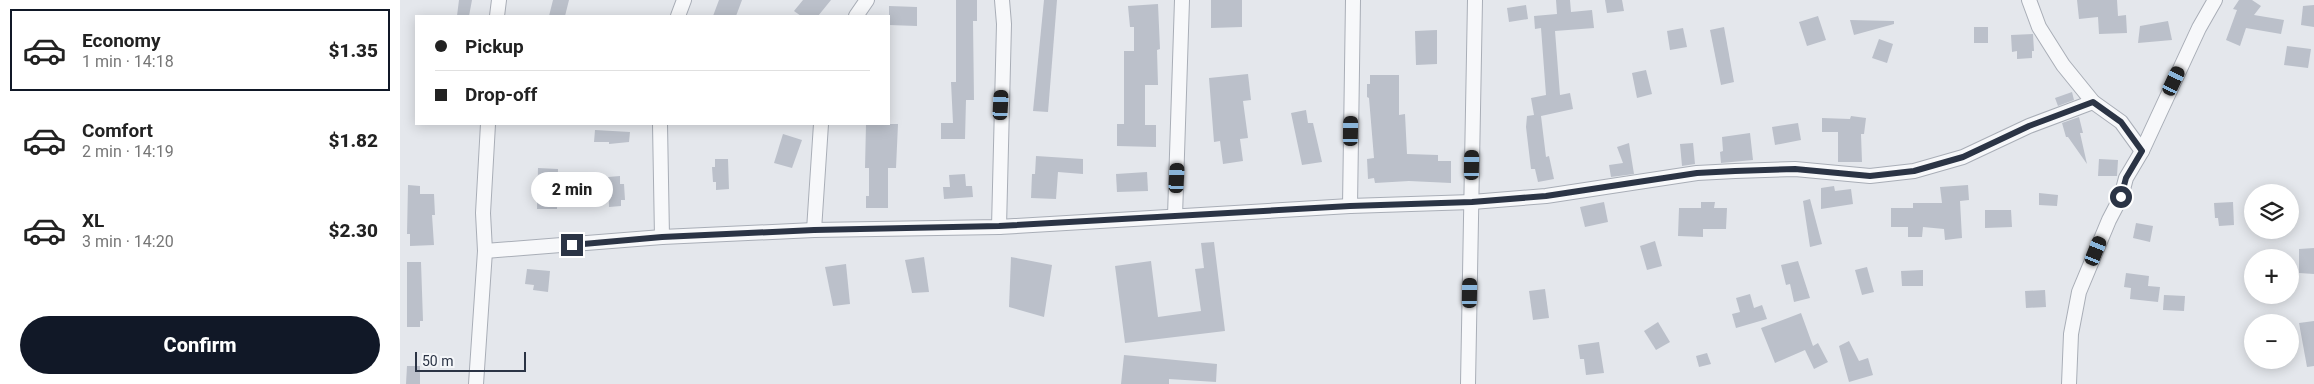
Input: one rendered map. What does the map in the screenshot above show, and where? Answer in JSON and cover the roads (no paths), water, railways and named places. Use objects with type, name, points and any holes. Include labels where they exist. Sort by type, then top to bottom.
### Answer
[{"type":"street","points":[[497,15],[498,0]]},
{"type":"street","points":[[678,15],[684,0]]},
{"type":"street","points":[[857,15],[866,0]]},
{"type":"street","points":[[999,226],[1004,24],[1002,0]]},
{"type":"street","points":[[1175,216],[1182,0]]},
{"type":"street","points":[[1350,206],[1353,0]]},
{"type":"street","points":[[1468,384],[1475,0]]},
{"type":"street","points":[[2030,0],[2038,27],[2049,44],[2093,102],[2121,122],[2142,151]]},
{"type":"street","points":[[2068,384],[2071,334],[2079,292],[2109,220],[2121,197],[2126,178],[2142,151],[2199,28],[2215,0]]},
{"type":"street","points":[[485,251],[662,237],[814,230],[999,226],[1350,206],[1472,202],[1546,196],[1697,173],[1795,169],[1870,176],[1914,171],[1963,157],[2029,126],[2093,102]]},
{"type":"street","points":[[476,384],[485,251],[483,213],[488,125]]},
{"type":"street","points":[[660,125],[662,237]]},
{"type":"street","points":[[814,230],[821,125]]}]
